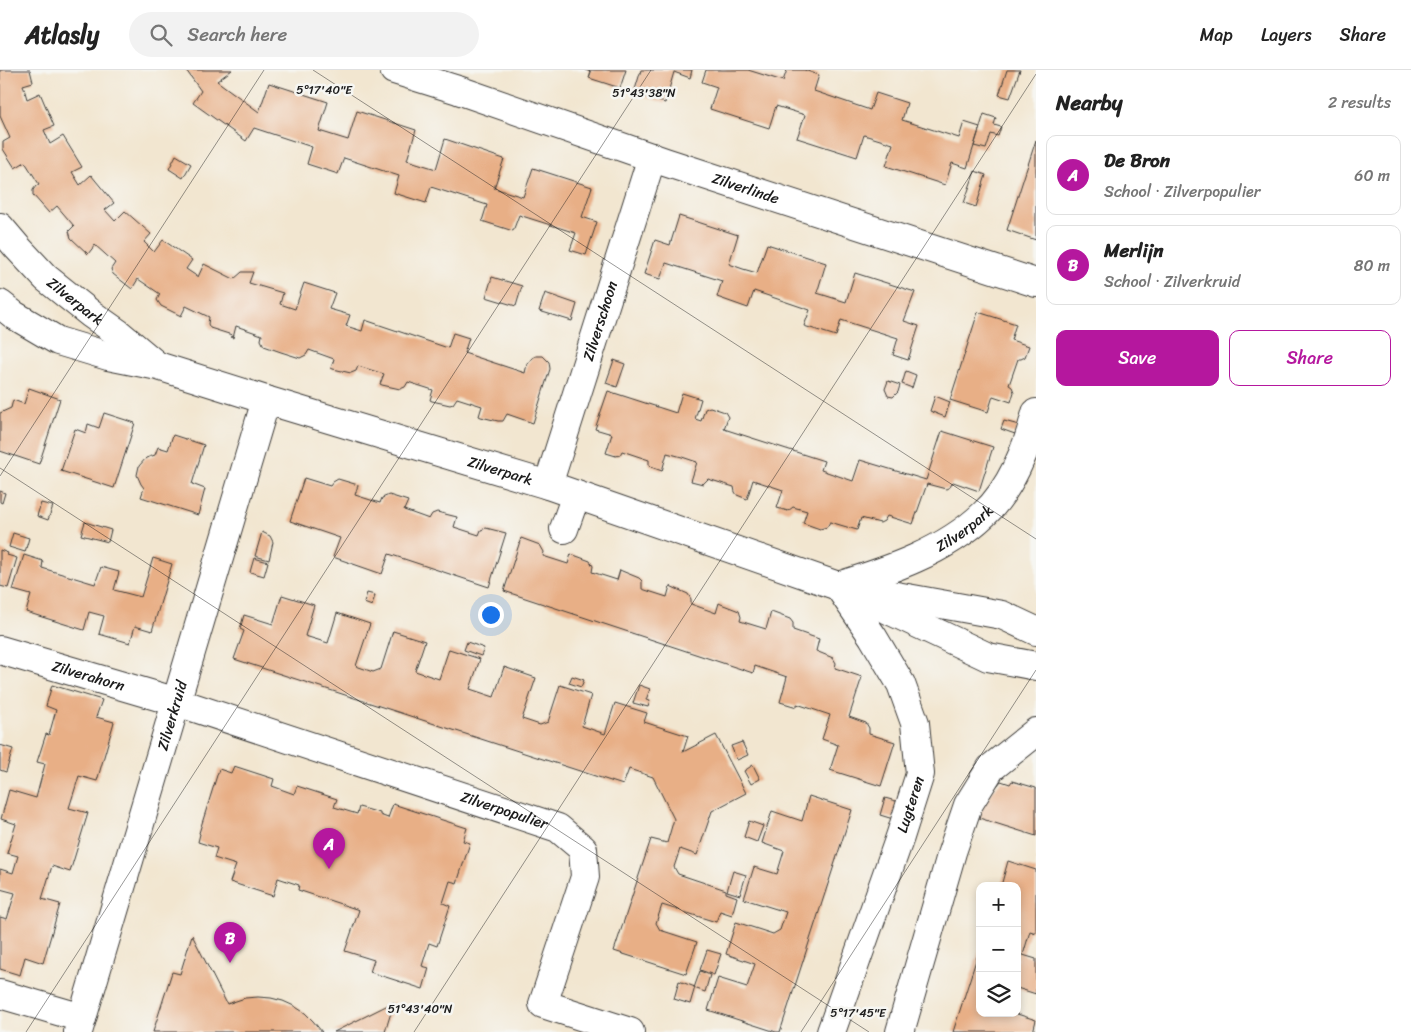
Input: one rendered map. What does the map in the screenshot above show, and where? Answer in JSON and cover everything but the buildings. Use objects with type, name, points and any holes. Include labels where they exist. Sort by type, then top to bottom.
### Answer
[{"type":"street","name":"Zilverlinde","points":[[394,70],[460,80],[652,157],[1036,283]]},
{"type":"street","name":"Zilverschoon","points":[[548,485],[652,157]]},
{"type":"street","name":"Zilverpark","points":[[0,227],[46,278],[158,366]]},
{"type":"street","name":"Zilverpark","points":[[0,304],[14,315],[58,341],[108,356],[158,366],[548,485],[838,586],[988,657],[1036,666]]},
{"type":"street","name":"Zilverkruid","points":[[80,1025],[266,400]]},
{"type":"street","name":"Zilverpark","points":[[838,586],[891,569],[951,541],[985,514],[1007,487],[1030,435],[1036,413]]},
{"type":"street","points":[[564,530],[576,495]]},
{"type":"street","name":"Zilverpark","points":[[838,586],[1002,615],[1036,631]]},
{"type":"street","name":"Lugteren","points":[[831,1032],[900,837],[920,774],[915,723],[901,684],[874,638],[838,586]]},
{"type":"street","name":"Zilverahorn","points":[[0,650],[177,702]]},
{"type":"street","name":"Zilverpopulier","points":[[177,702],[558,828],[583,849],[585,876],[543,1004],[630,1032]]},
{"type":"street","points":[[900,1032],[952,852],[968,805],[991,768],[1036,732]]},
{"type":"street","points":[[0,994],[80,1025]]},
{"type":"place","name":"De Bron","points":[[329,869]]},
{"type":"place","name":"Merlijn","points":[[230,963]]}]
